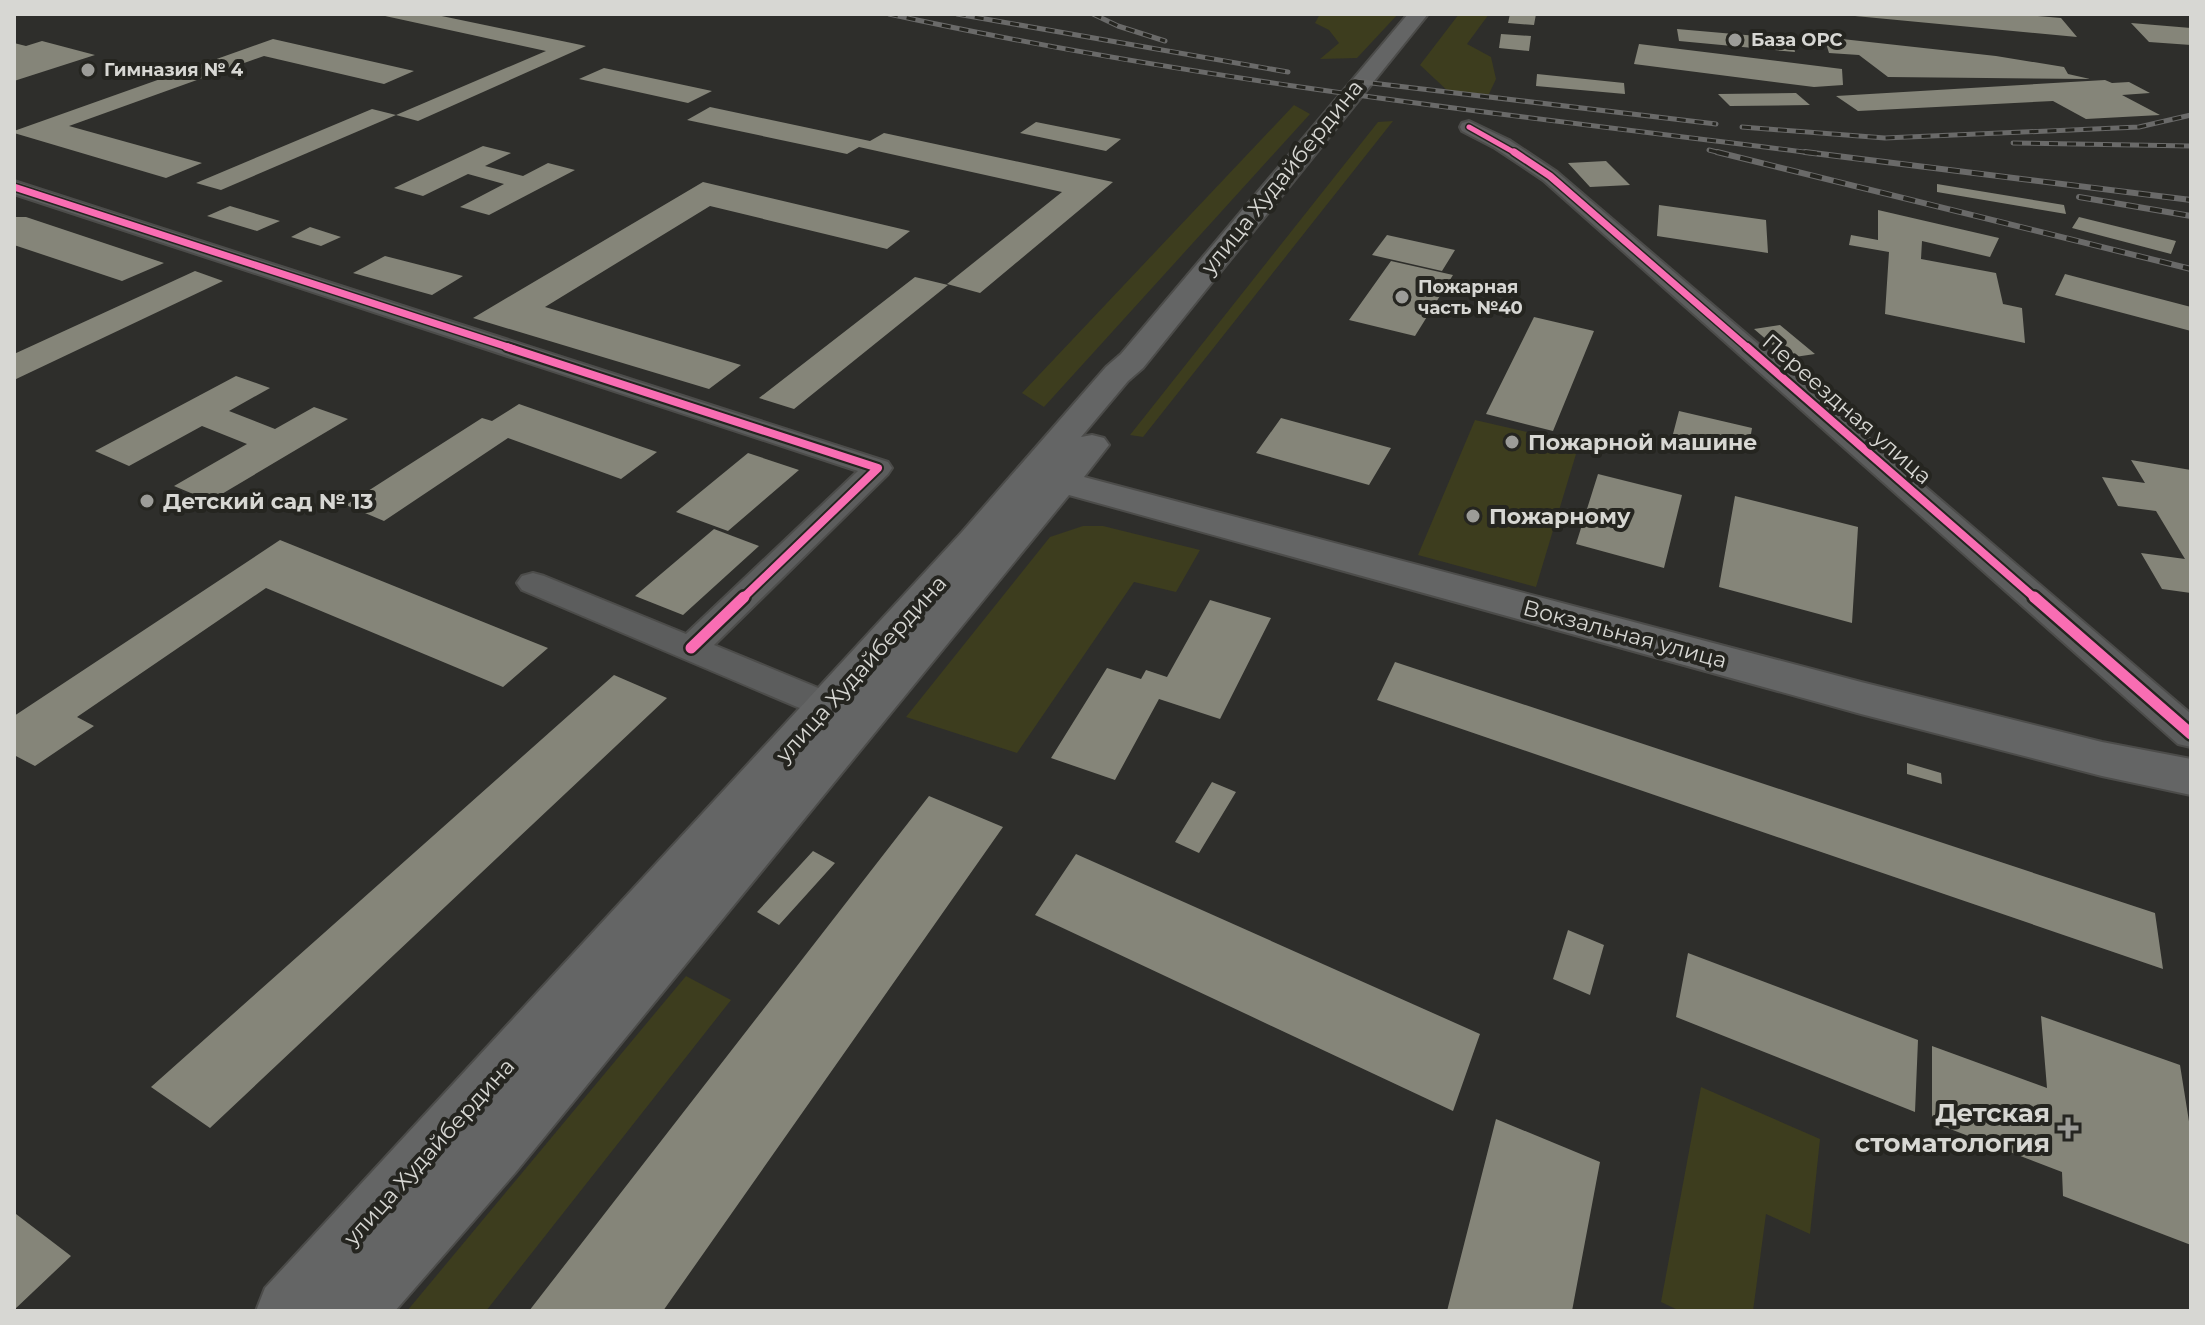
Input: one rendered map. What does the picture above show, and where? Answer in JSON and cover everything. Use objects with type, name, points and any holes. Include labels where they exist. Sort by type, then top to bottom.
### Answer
[{"type":"main road","name":"улица Худайбердина","points":[[288,1311],[975,541],[1117,374],[1132,361],[1418,14]]},
{"type":"main road","name":"улица Худайбердина","points":[[352,1311],[494,1152],[1437,14]]},
{"type":"main road","points":[[975,541],[1050,479],[1132,361]]},
{"type":"main road","name":"Вокзальная улица","points":[[1050,479],[1861,698],[2081,754],[2191,777]]},
{"type":"street","name":"Переездная улица","points":[[1469,127],[1502,144],[1550,176],[2191,734]]},
{"type":"street","points":[[14,187],[878,468],[691,648]]},
{"type":"street","points":[[533,583],[828,706]]},
{"type":"shaded area","points":[[1320,14],[1398,14],[1357,58],[1320,59],[1339,43],[1329,30],[1315,23]]},
{"type":"shaded area","points":[[1459,14],[1489,14],[1467,44],[1491,57],[1496,79],[1489,94],[1450,93],[1420,65]]},
{"type":"shaded area","points":[[1294,105],[1310,114],[1044,407],[1022,393]]},
{"type":"shaded area","points":[[1393,121],[1143,437],[1130,435],[1378,122]]},
{"type":"shaded area","points":[[1475,420],[1579,444],[1536,587],[1418,555]]},
{"type":"shaded area","points":[[1083,526],[1103,526],[1200,550],[1176,592],[1134,582],[1017,753],[906,717],[1050,537]]},
{"type":"shaded area","points":[[686,976],[731,1000],[486,1311],[407,1311]]},
{"type":"shaded area","points":[[1701,1087],[1820,1139],[1810,1234],[1766,1214],[1753,1311],[1680,1311],[1661,1302]]},
{"type":"building","points":[[376,14],[432,14],[586,46],[418,121],[396,115],[546,51]]},
{"type":"building","points":[[1510,14],[1536,14],[1534,25],[1508,23]]},
{"type":"building","points":[[1834,14],[2014,14],[2061,18],[2077,37]]},
{"type":"building","points":[[2131,23],[2191,28],[2191,45],[2149,42]]},
{"type":"building","name":"База ОРС","points":[[1677,29],[1792,39],[1795,52],[1679,41]]},
{"type":"building","points":[[1501,34],[1531,36],[1529,51],[1499,48]]},
{"type":"building","points":[[1824,37],[1996,56],[2064,67],[2068,74],[2090,79],[1888,77],[1859,55],[1829,53]]},
{"type":"building","points":[[273,39],[414,71],[384,84],[264,56],[69,126],[202,163],[166,178],[14,133],[14,131]]},
{"type":"building","points":[[42,41],[95,55],[14,81],[14,43],[26,46]]},
{"type":"building","points":[[1639,44],[1842,69],[1843,85],[1814,87],[1634,64]]},
{"type":"building","points":[[604,68],[712,91],[688,103],[579,79]]},
{"type":"building","points":[[1537,74],[1624,83],[1625,94],[1536,86]]},
{"type":"building","points":[[2105,80],[2112,83],[2129,82],[2150,93],[2122,95],[2160,115],[2086,119],[2053,101],[1858,111],[1836,96]]},
{"type":"building","points":[[1796,93],[1810,105],[1730,106],[1718,94]]},
{"type":"building","points":[[710,107],[870,141],[884,133],[1113,182],[980,293],[947,284],[1062,192],[859,147],[847,154],[687,120]]},
{"type":"building","points":[[372,109],[396,115],[221,190],[196,183]]},
{"type":"building","points":[[1036,122],[1121,139],[1106,151],[1020,133]]},
{"type":"building","points":[[483,146],[511,153],[485,166],[523,176],[548,163],[575,170],[489,215],[460,207],[504,184],[468,174],[423,196],[394,188]]},
{"type":"building","points":[[1606,161],[1630,185],[1590,187],[1568,163]]},
{"type":"building","points":[[703,182],[910,231],[887,249],[710,206],[545,307],[741,365],[709,389],[473,318]]},
{"type":"building","points":[[1937,184],[2064,205],[2066,214],[1937,192]]},
{"type":"building","points":[[1659,205],[1766,220],[1768,253],[1657,236]]},
{"type":"building","points":[[230,206],[280,221],[257,231],[207,216]]},
{"type":"building","points":[[1878,210],[1999,238],[1990,257],[1922,241],[1921,259],[1996,273],[2003,304],[2022,308],[2025,343],[1885,314],[1889,252],[1849,245],[1851,235],[1878,240]]},
{"type":"building","points":[[14,217],[26,217],[164,263],[122,281],[14,245]]},
{"type":"building","points":[[2079,217],[2176,241],[2171,254],[2072,228]]},
{"type":"building","points":[[310,227],[341,237],[321,246],[291,237]]},
{"type":"building","points":[[1387,235],[1455,250],[1442,271],[1372,255]]},
{"type":"building","points":[[385,256],[463,276],[432,295],[353,273]]},
{"type":"building","name":"Пожарная часть №40","points":[[1391,261],[1453,275],[1415,336],[1349,320]]},
{"type":"building","points":[[195,271],[223,281],[14,380],[14,354]]},
{"type":"building","points":[[2065,274],[2191,307],[2191,331],[2055,295]]},
{"type":"building","points":[[915,277],[948,285],[794,409],[759,398]]},
{"type":"building","points":[[1534,317],[1594,331],[1553,431],[1486,414]]},
{"type":"building","points":[[1780,325],[1815,354],[1788,358],[1754,329]]},
{"type":"building","points":[[236,376],[270,388],[229,411],[275,429],[314,407],[348,419],[210,501],[174,486],[247,444],[202,426],[129,466],[95,451]]},
{"type":"building","points":[[519,404],[657,452],[621,479],[508,438],[384,521],[346,505],[482,418],[492,421]]},
{"type":"building","points":[[1679,411],[1752,428],[1748,452],[1673,434]]},
{"type":"building","points":[[1281,418],[1391,448],[1369,485],[1256,453]]},
{"type":"building","points":[[748,453],[799,470],[728,531],[676,512]]},
{"type":"building","points":[[2131,460],[2191,470],[2191,593],[2162,589],[2141,553],[2185,559],[2156,511],[2118,506],[2102,477],[2145,483]]},
{"type":"building","points":[[1598,474],[1682,495],[1664,568],[1576,544]]},
{"type":"building","points":[[1735,496],[1858,527],[1852,623],[1719,587]]},
{"type":"building","points":[[714,529],[759,546],[683,615],[635,596]]},
{"type":"building","points":[[280,540],[548,648],[503,687],[266,588],[77,717],[94,726],[35,766],[14,755],[14,716]]},
{"type":"building","points":[[1210,600],[1271,618],[1220,719],[1159,699],[1115,780],[1051,758],[1107,668],[1141,679],[1146,670],[1167,677]]},
{"type":"building","points":[[1395,662],[2155,913],[2163,969],[1377,700]]},
{"type":"building","points":[[614,675],[667,698],[210,1128],[151,1087]]},
{"type":"building","points":[[1907,763],[1941,773],[1942,784],[1907,774]]},
{"type":"building","points":[[1212,782],[1236,792],[1199,853],[1175,842]]},
{"type":"building","points":[[929,796],[1003,827],[663,1311],[529,1311]]},
{"type":"building","points":[[813,851],[835,863],[779,925],[757,912]]},
{"type":"building","points":[[1076,854],[1480,1034],[1453,1111],[1035,915]]},
{"type":"building","points":[[1568,930],[1604,945],[1590,995],[1553,979]]},
{"type":"building","points":[[1688,953],[1918,1040],[1915,1112],[1676,1017]]},
{"type":"building","name":"Детская стоматология","points":[[2041,1016],[2180,1065],[2191,1134],[2191,1245],[2063,1196],[2062,1172],[1932,1122],[1932,1046],[2047,1088]]},
{"type":"building","points":[[1496,1119],[1600,1162],[1572,1311],[1447,1311]]},
{"type":"building","points":[[16,1214],[71,1256],[14,1310],[14,1216]]},
{"type":"railway","points":[[889,14],[1004,38],[1237,77],[1811,153]]},
{"type":"railway","points":[[957,14],[1288,72]]},
{"type":"railway","points":[[1093,14],[1118,26],[1165,41]]},
{"type":"railway","points":[[1355,81],[1716,124]]},
{"type":"railway","points":[[1742,127],[1885,138],[2139,127],[2191,115]]},
{"type":"railway","points":[[2013,143],[2191,146]]},
{"type":"railway","points":[[1709,150],[1717,152]]},
{"type":"railway","points":[[1717,152],[2191,269]]},
{"type":"railway","points":[[1717,152],[1725,154]]},
{"type":"railway","points":[[1805,152],[1811,153]]},
{"type":"railway","points":[[1811,153],[2191,200]]},
{"type":"railway","points":[[1811,153],[1821,154]]},
{"type":"railway","points":[[2079,197],[2191,216]]},
{"type":"cycle path","points":[[1469,127],[1502,144],[1550,176],[2191,734]]},
{"type":"cycle path","points":[[14,187],[878,468],[691,648]]},
{"type":"place","name":"База ОРС","points":[[1735,40]]},
{"type":"place","name":"Гимназия № 4","points":[[88,70]]},
{"type":"place","name":"Пожарная часть №40","points":[[1402,297]]},
{"type":"place","name":"Пожарной машине","points":[[1512,442]]},
{"type":"place","name":"Детский сад № 13","points":[[147,501]]},
{"type":"place","name":"Пожарному","points":[[1473,516]]},
{"type":"place","name":"Детская стоматология","points":[[2068,1128]]}]
